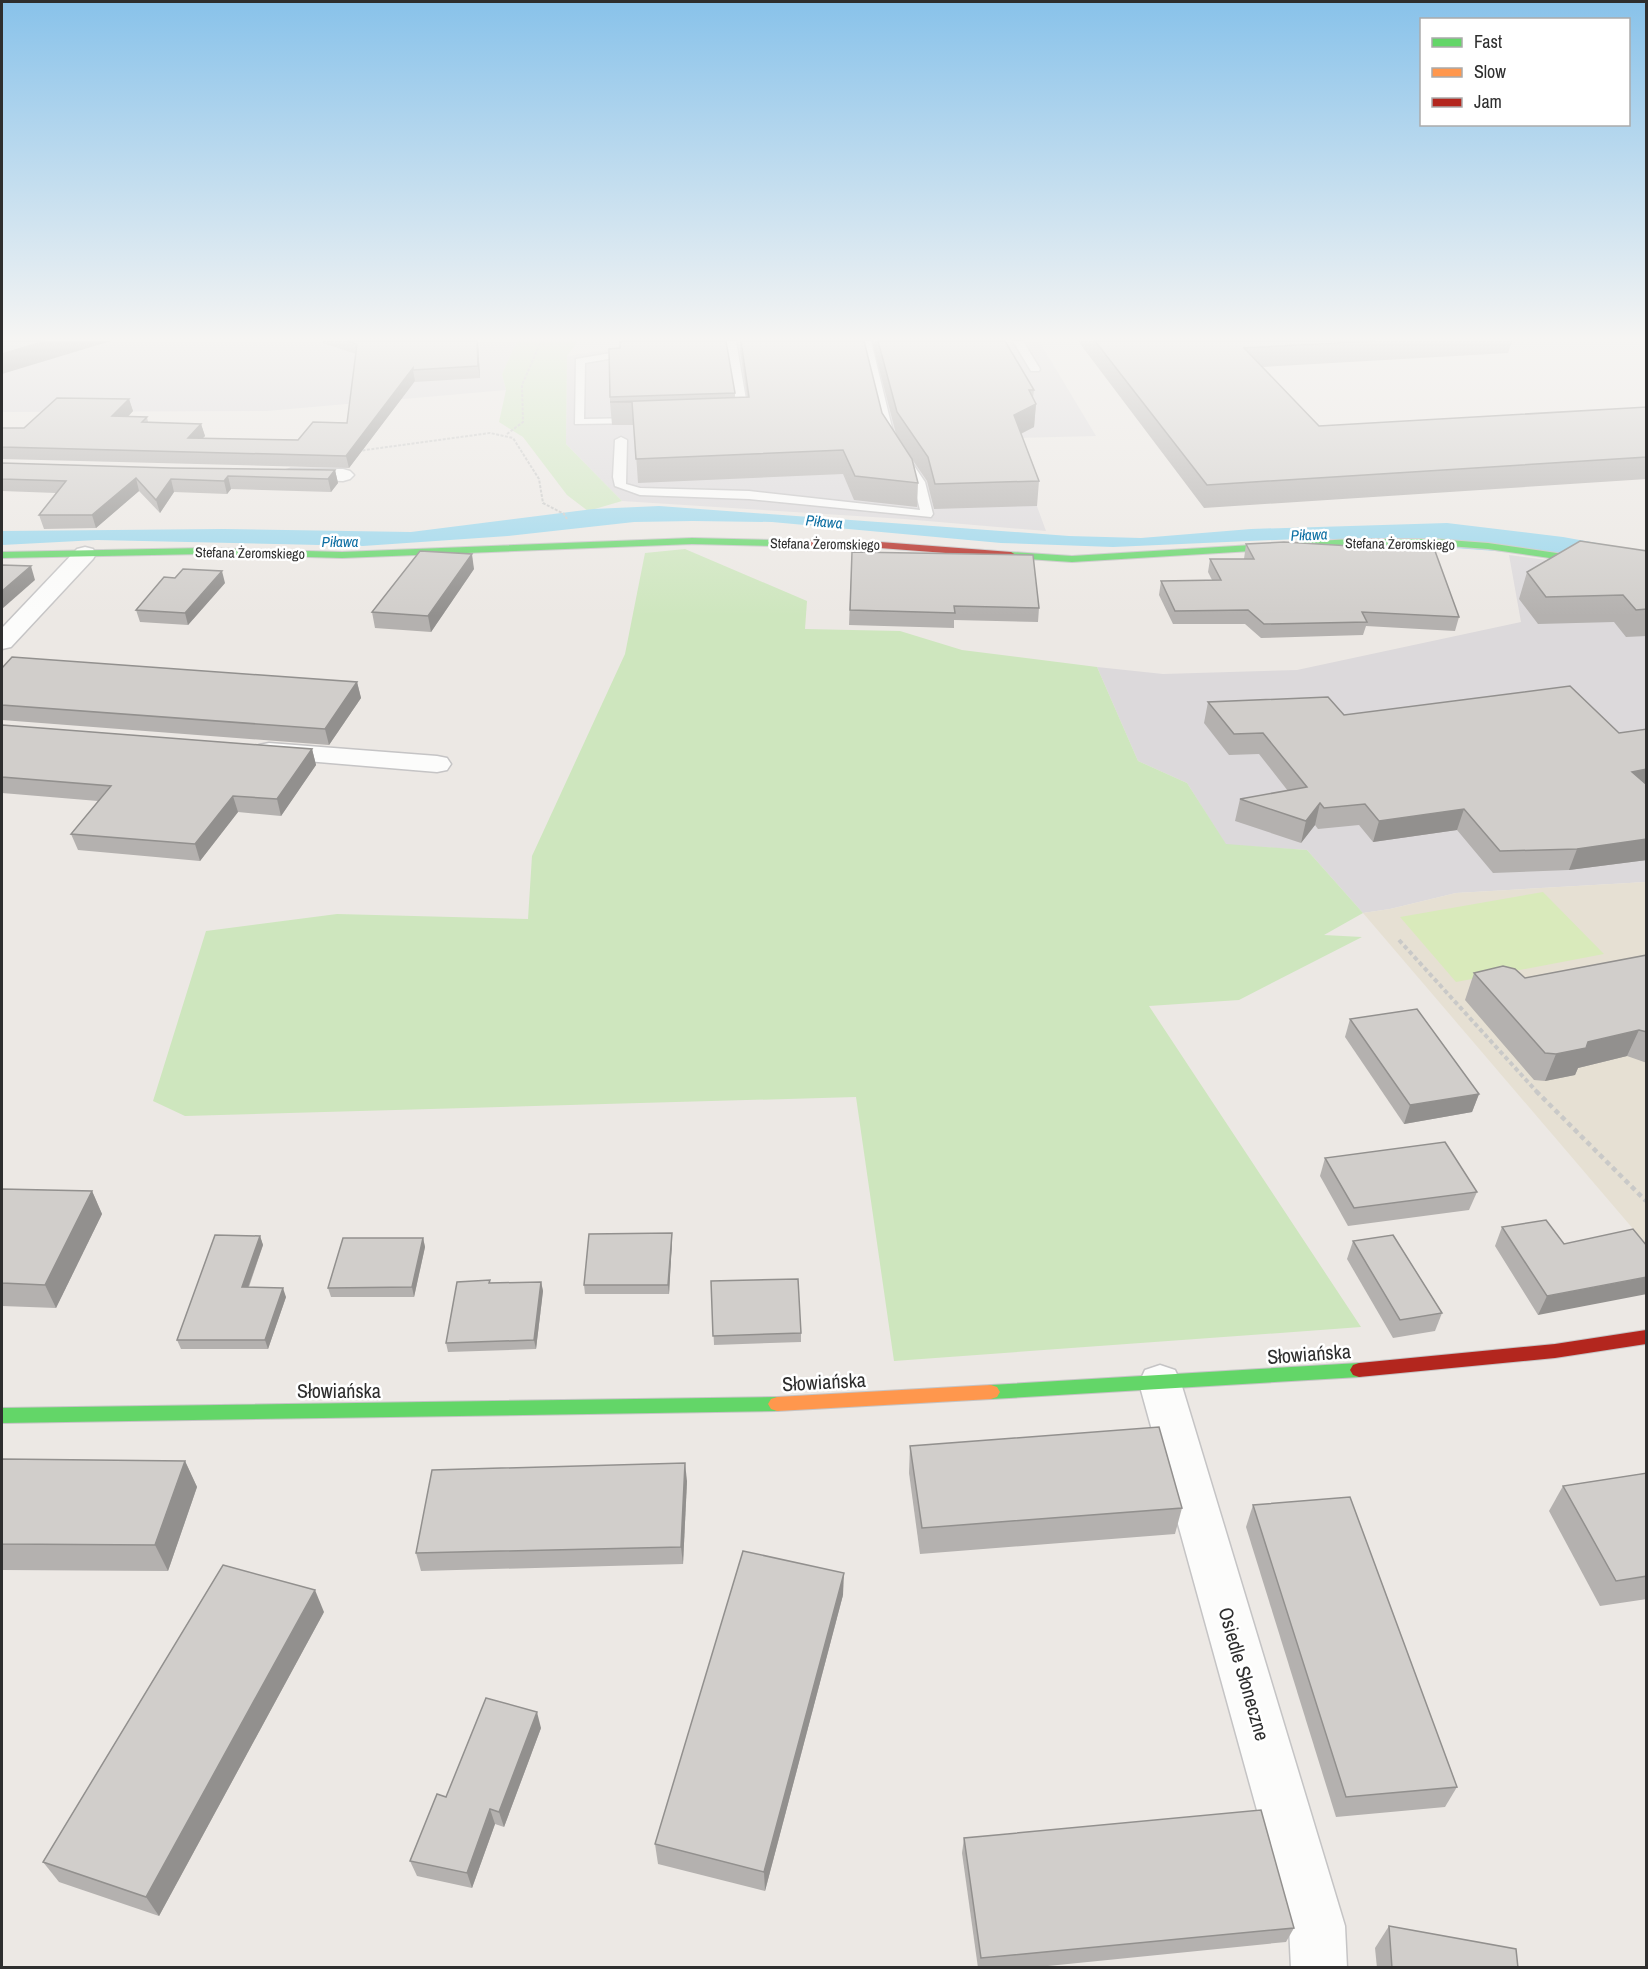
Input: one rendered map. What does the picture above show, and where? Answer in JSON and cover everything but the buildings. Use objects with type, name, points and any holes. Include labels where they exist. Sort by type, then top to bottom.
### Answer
[{"type":"street","points":[[271,475],[343,476]]},
{"type":"street","name":"Stefana Żeromskiego","points":[[2,555],[214,551],[342,555],[692,541],[890,546],[1072,559],[1351,542],[1435,542],[1488,546],[1647,568]]},
{"type":"street","points":[[2,642],[85,554]]},
{"type":"street","points":[[248,749],[436,764]]},
{"type":"street","name":"Słowiańska","points":[[2,1416],[737,1406],[1332,1373],[1555,1351],[1647,1337]]},
{"type":"street","name":"Osiedle Słoneczne","points":[[1160,1383],[1317,1926],[1319,1968]]},
{"type":"lane","points":[[621,440],[619,477],[621,486],[640,491],[749,495],[927,514],[920,482],[888,433]]},
{"type":"path","points":[[343,476],[345,453],[490,433],[507,435],[513,438],[539,479],[543,503],[564,514]]},
{"type":"path","points":[[1399,940],[1535,1090],[1647,1201]]},
{"type":"shaded area","points":[[566,433],[1094,433],[1096,436],[1012,438],[1046,531],[904,519],[622,501],[566,444]]},
{"type":"shaded area","points":[[1509,555],[1646,573],[1646,882],[1456,893],[1363,913],[1307,850],[1226,845],[1187,783],[1138,761],[1097,667],[1163,674],[1297,670],[1521,622]]},
{"type":"shaded area","points":[[1646,882],[1646,1244],[1363,913],[1456,893]]},
{"type":"green space","points":[[516,433],[566,433],[566,444],[622,501],[588,511],[567,495],[523,437]]},
{"type":"green space","points":[[685,549],[807,601],[805,629],[900,631],[962,650],[1097,667],[1138,761],[1187,783],[1226,844],[1307,850],[1363,913],[1324,935],[1362,937],[1239,1000],[1149,1006],[1361,1327],[894,1361],[856,1097],[185,1116],[153,1101],[206,931],[337,914],[528,919],[532,856],[625,654],[645,553]]},
{"type":"green space","points":[[1543,892],[1604,954],[1456,982],[1400,917]]},
{"type":"water","name":"Piława","points":[[659,506],[1069,536],[1141,538],[1251,529],[1447,523],[1563,537],[1646,552],[1646,562],[1319,538],[1113,547],[1001,543],[772,522],[693,521],[634,522],[508,536],[363,546],[97,540],[2,545],[2,531],[224,529],[411,532],[593,509]]},
{"type":"traffic: fast","points":[[2,555],[203,551],[342,555],[692,541],[778,543]]},
{"type":"traffic: fast","points":[[1011,555],[1072,559],[1351,542],[1435,542],[1488,546],[1646,569]]},
{"type":"traffic: fast","points":[[991,1392],[1359,1370]]},
{"type":"traffic: fast","points":[[2,1416],[777,1404]]},
{"type":"traffic: slow","points":[[777,1404],[991,1392]]},
{"type":"traffic: jam","points":[[778,543],[880,545],[1011,555]]},
{"type":"traffic: jam","points":[[1359,1370],[1555,1351],[1646,1337]]}]
